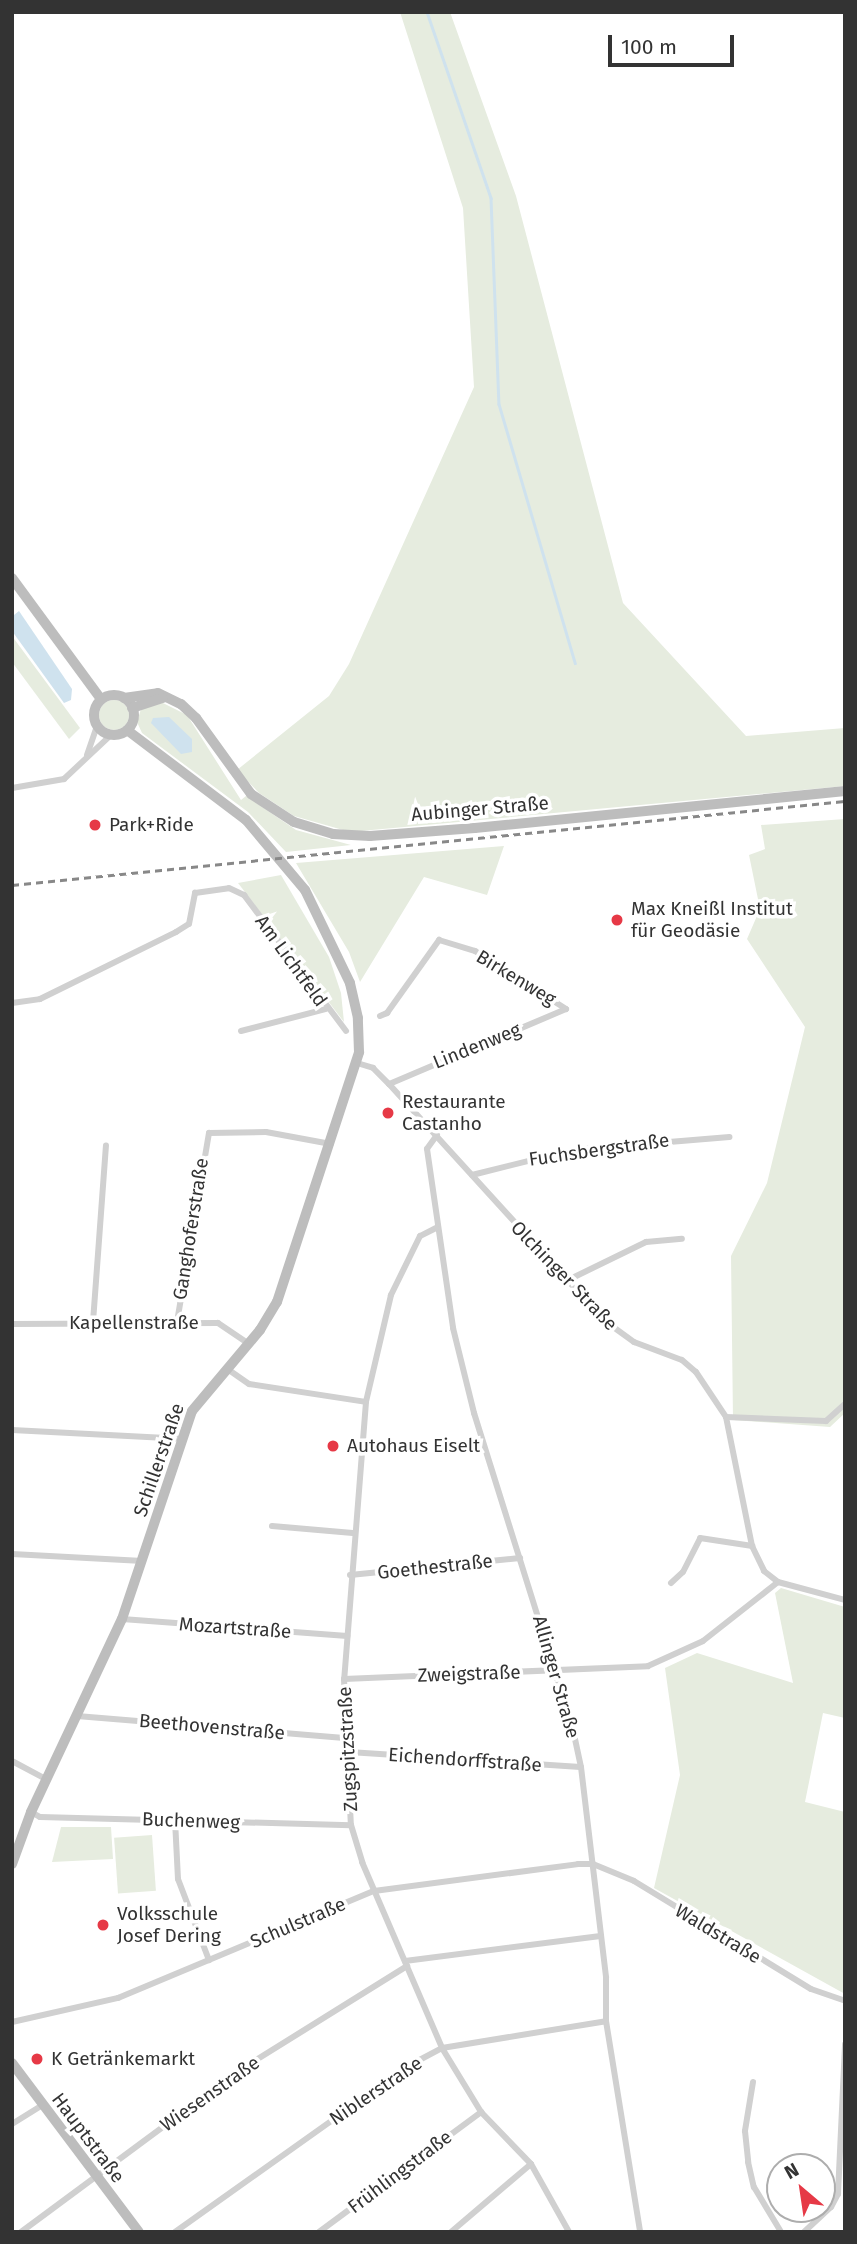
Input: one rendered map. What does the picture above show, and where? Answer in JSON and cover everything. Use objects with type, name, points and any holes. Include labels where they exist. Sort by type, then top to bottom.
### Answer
[{"type":"main road","points":[[12,578],[101,699]]},
{"type":"main road","points":[[152,692],[173,699],[147,700],[132,708],[127,730],[112,734],[97,726],[94,715],[101,699],[113,695],[124,698],[152,692]]},
{"type":"main road","points":[[124,698],[132,708]]},
{"type":"main road","name":"Aubinger Straße","points":[[173,699],[197,718],[251,793],[294,822],[334,834],[370,836],[475,828],[845,791]]},
{"type":"main road","name":"Schillerstraße","points":[[12,1864],[32,1812],[122,1619],[143,1562],[181,1439],[199,1399],[249,1344],[277,1302],[356,1063],[360,1030],[355,1001],[326,926],[305,890],[262,837],[127,730]]},
{"type":"main road","name":"Hauptstraße","points":[[12,2063],[139,2232]]},
{"type":"street","points":[[86,757],[97,726]]},
{"type":"street","points":[[12,788],[64,779],[112,734]]},
{"type":"street","name":"Am Lichtfeld","points":[[12,1003],[40,999],[176,932],[189,924],[192,901],[202,889],[238,890],[326,1009],[346,1031]]},
{"type":"street","name":"Birkenweg","points":[[380,1016],[387,1013],[439,940],[475,951],[566,1009]]},
{"type":"street","points":[[241,1031],[326,1009]]},
{"type":"street","name":"Lindenweg","points":[[389,1084],[566,1009]]},
{"type":"street","name":"Olchinger Straße","points":[[356,1063],[373,1068],[389,1084],[566,1281],[621,1335],[690,1366],[726,1417],[752,1546],[764,1571],[778,1582]]},
{"type":"street","name":"Ganghoferstraße","points":[[177,1322],[209,1133],[277,1133],[331,1144]]},
{"type":"street","name":"Allinger Straße","points":[[437,1135],[427,1149],[436,1228],[466,1386],[555,1671],[581,1768],[593,1864],[606,2021],[640,2232]]},
{"type":"street","name":"Fuchsbergstraße","points":[[472,1175],[504,1164],[586,1148],[729,1137]]},
{"type":"street","points":[[93,1322],[106,1145]]},
{"type":"street","name":"Zugspitzstraße","points":[[436,1228],[420,1236],[391,1295],[366,1402],[353,1533],[344,1679],[351,1825],[374,1891],[442,2048],[481,2112],[531,2164],[569,2232]]},
{"type":"street","points":[[566,1281],[646,1242],[682,1239]]},
{"type":"street","name":"Kapellenstraße","points":[[12,1324],[218,1323],[249,1344]]},
{"type":"street","points":[[226,1368],[249,1384],[366,1402]]},
{"type":"street","points":[[726,1417],[826,1421],[845,1404]]},
{"type":"street","points":[[12,1430],[181,1439]]},
{"type":"street","points":[[272,1526],[353,1533]]},
{"type":"street","points":[[671,1583],[683,1572],[700,1538],[752,1546]]},
{"type":"street","points":[[12,1554],[143,1562]]},
{"type":"street","name":"Goethestraße","points":[[350,1576],[520,1558]]},
{"type":"street","points":[[778,1582],[845,1600]]},
{"type":"street","name":"Zweigstraße","points":[[344,1679],[555,1671],[660,1663],[703,1641],[778,1582]]},
{"type":"street","name":"Mozartstraße","points":[[122,1619],[347,1636]]},
{"type":"street","name":"Beethovenstraße","points":[[77,1716],[347,1738]]},
{"type":"street","name":"Eichendorffstraße","points":[[349,1752],[581,1768]]},
{"type":"street","points":[[12,1761],[47,1780]]},
{"type":"street","name":"Buchenweg","points":[[32,1812],[40,1817],[351,1825]]},
{"type":"street","points":[[175,1820],[178,1879],[209,1961]]},
{"type":"street","name":"Schulstraße","points":[[12,2022],[118,1998],[374,1891],[593,1864]]},
{"type":"street","name":"Waldstraße","points":[[593,1864],[634,1881],[811,1989],[845,2001]]},
{"type":"street","name":"Wiesenstraße","points":[[21,2232],[240,2070],[406,1964],[600,1936]]},
{"type":"street","name":"Niblerstraße","points":[[176,2232],[410,2065],[442,2048],[606,2021]]},
{"type":"street","points":[[804,2232],[827,2213],[838,2194],[845,2044]]},
{"type":"street","points":[[753,2082],[745,2131],[748,2162],[754,2187],[781,2232]]},
{"type":"street","points":[[12,2123],[42,2105]]},
{"type":"street","name":"Frühlingstraße","points":[[319,2232],[481,2112]]},
{"type":"street","points":[[451,2232],[531,2164]]},
{"type":"shaded area","points":[[400,12],[450,12],[516,196],[623,603],[746,736],[845,728],[845,786],[350,832],[294,816],[259,793],[237,770],[329,696],[349,664],[474,387],[463,208]]},
{"type":"shaded area","points":[[12,636],[80,728],[69,739],[12,662]]},
{"type":"shaded area","points":[[114,700],[120,701],[128,709],[128,721],[120,729],[114,730],[108,729],[100,721],[99,715],[100,709],[108,701]]},
{"type":"shaded area","points":[[161,702],[187,715],[241,800],[246,796],[296,830],[351,845],[286,852],[248,812],[142,733],[137,722],[141,709]]},
{"type":"shaded area","points":[[845,819],[845,1413],[830,1427],[733,1420],[731,1256],[767,1183],[805,1027],[747,939],[760,909],[749,855],[765,849],[761,825]]},
{"type":"shaded area","points":[[504,846],[487,895],[424,877],[360,982],[349,952],[296,863]]},
{"type":"shaded area","points":[[281,875],[329,957],[341,993],[344,1022],[238,883]]},
{"type":"shaded area","points":[[781,1588],[845,1607],[845,1718],[823,1713],[805,1802],[845,1812],[845,1994],[654,1888],[680,1775],[665,1668],[697,1653],[793,1683],[775,1593]]},
{"type":"shaded area","points":[[61,1827],[111,1827],[113,1859],[52,1862]]},
{"type":"shaded area","points":[[152,1835],[156,1891],[118,1894],[114,1838]]},
{"type":"water","points":[[19,611],[72,689],[71,700],[64,703],[12,631],[14,615]]},
{"type":"water","points":[[169,717],[192,739],[192,752],[181,754],[151,723],[153,718]]},
{"type":"waterway","points":[[427,12],[491,198],[499,404],[575,663]]},
{"type":"railway","points":[[12,885],[845,801]]},
{"type":"place","name":"Park+Ride","points":[[95,825]]},
{"type":"place","name":"Max Kneißl Institut für Geodäsie","points":[[617,920]]},
{"type":"place","name":"Restaurante Castanho","points":[[388,1113]]},
{"type":"place","name":"Autohaus Eiselt","points":[[333,1446]]},
{"type":"place","name":"Volksschule Josef Dering","points":[[103,1925]]},
{"type":"place","name":"K Getränkemarkt","points":[[37,2059]]}]
